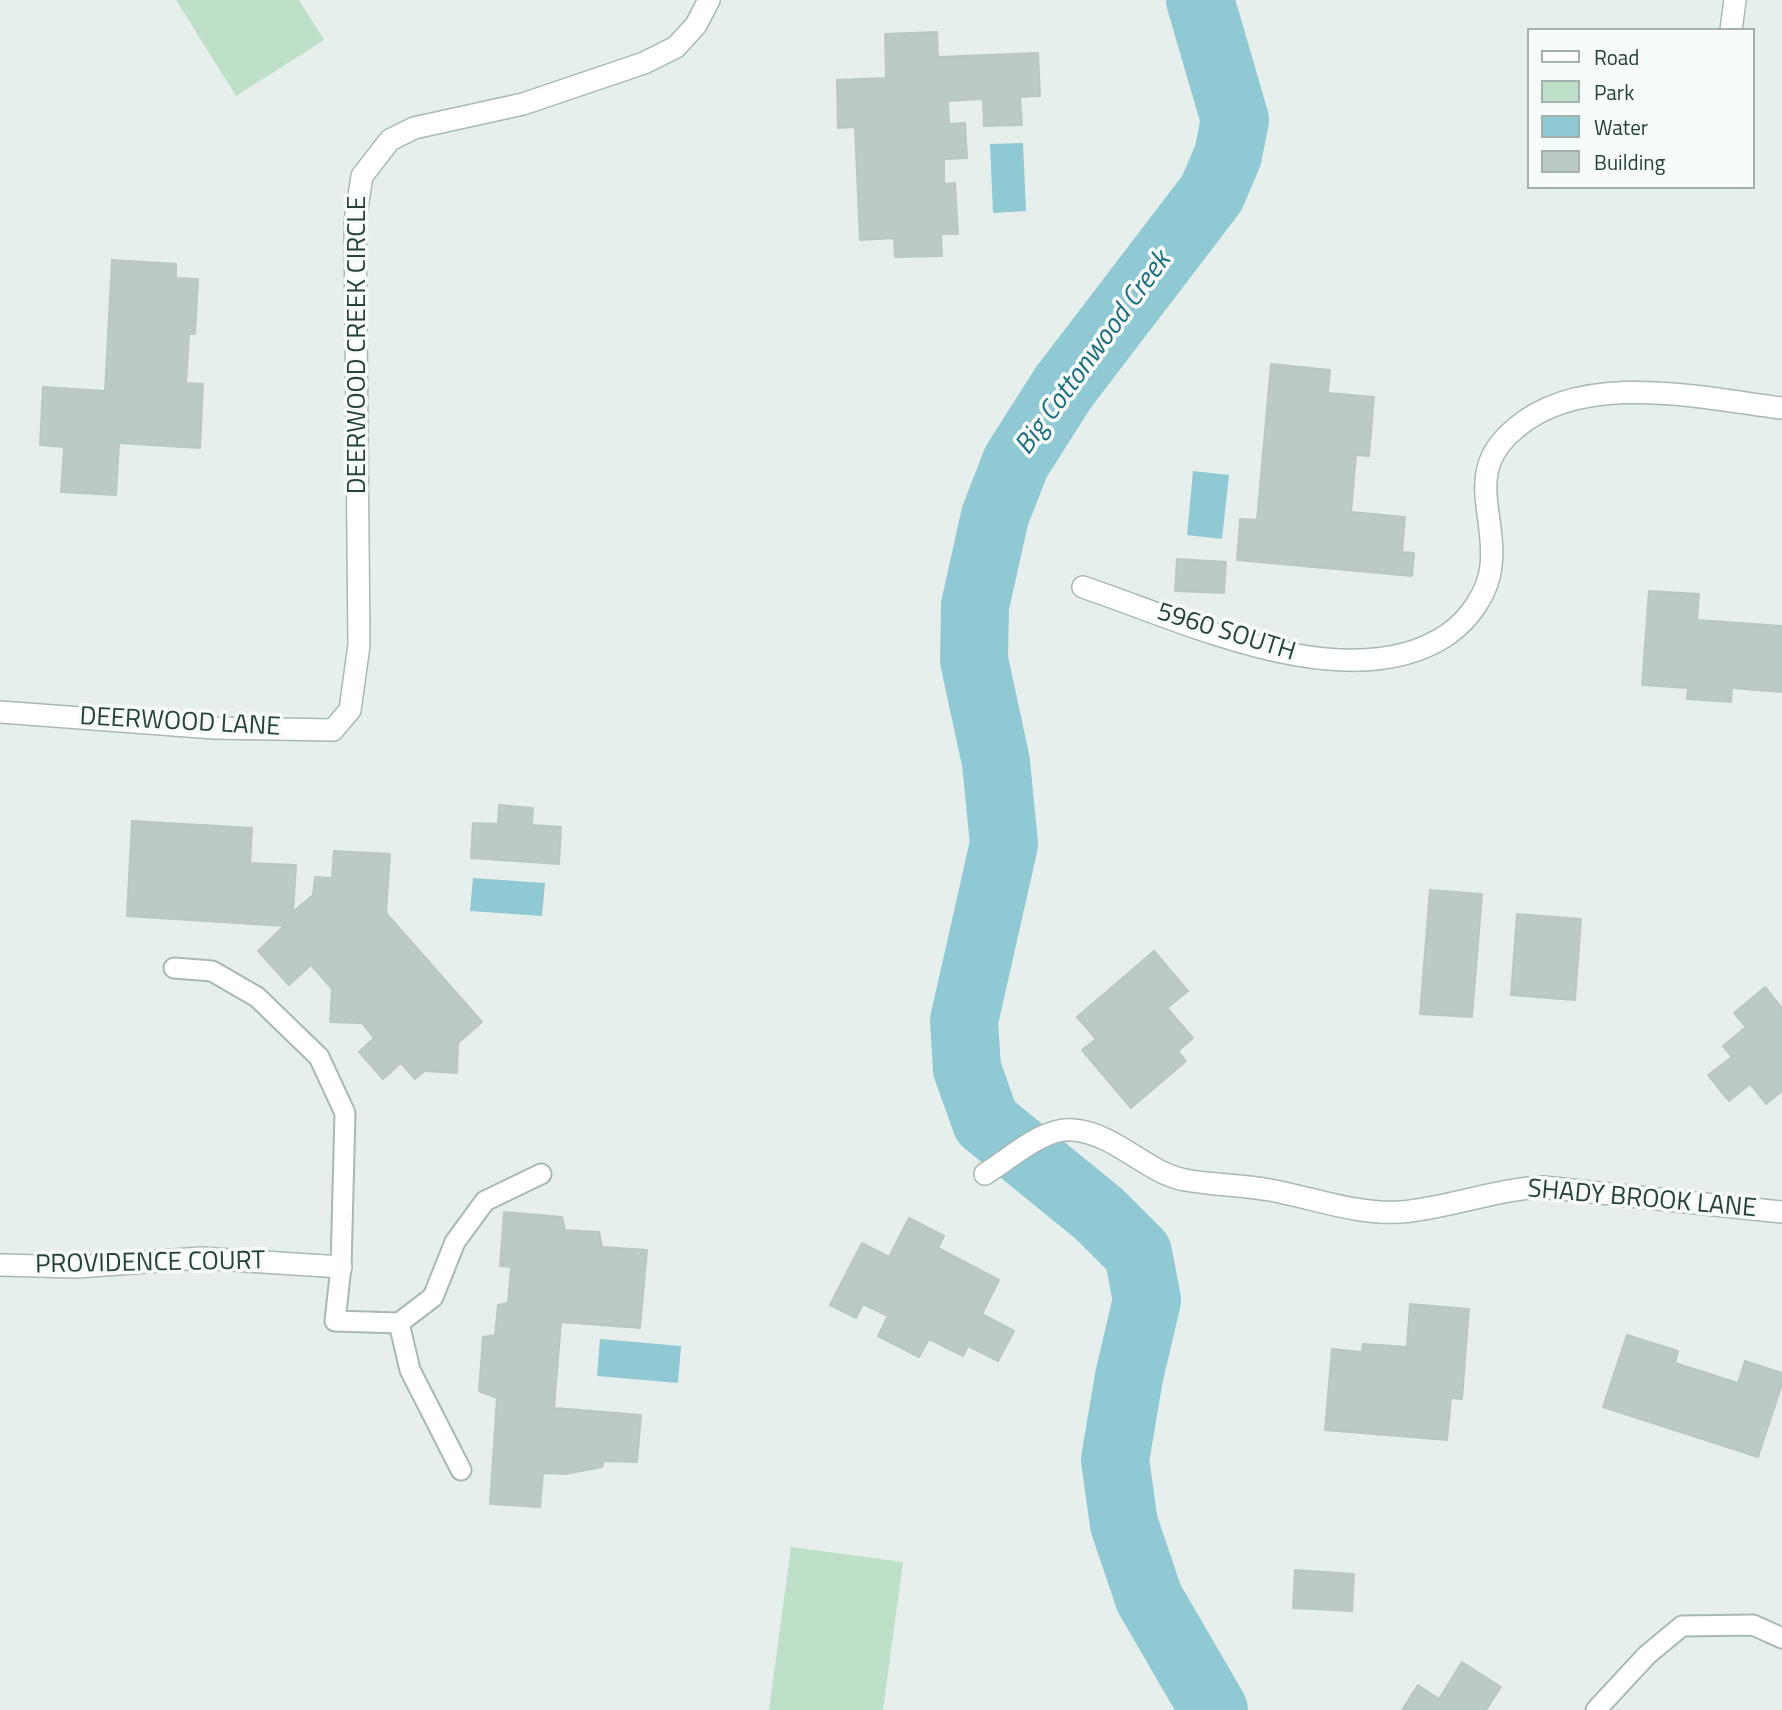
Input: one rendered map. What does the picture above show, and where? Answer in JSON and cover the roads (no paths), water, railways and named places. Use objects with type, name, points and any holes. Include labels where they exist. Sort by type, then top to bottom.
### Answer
[{"type":"street","name":"DEERWOOD CREEK CIRCLE","points":[[350,710],[359,645],[355,221],[362,176],[390,140],[414,128],[523,104],[644,63],[676,47],[696,25],[709,0]]},
{"type":"street","points":[[1731,28],[1735,0]]},
{"type":"street","name":"5960 SOUTH","points":[[1083,587],[1297,658],[1361,660],[1416,652],[1456,629],[1468,616],[1486,587],[1491,566],[1484,498],[1488,468],[1504,439],[1532,415],[1575,399],[1623,393],[1782,408]]},
{"type":"street","name":"DEERWOOD LANE","points":[[0,712],[214,728],[333,730],[350,710]]},
{"type":"street","name":"SHADY BROOK LANE","points":[[985,1174],[1039,1140],[1062,1130],[1074,1130],[1109,1142],[1162,1172],[1183,1180],[1268,1189],[1377,1211],[1420,1209],[1517,1188],[1543,1187],[1782,1212]]},
{"type":"street","name":"PROVIDENCE COURT","points":[[0,1265],[77,1268],[201,1258],[341,1267]]},
{"type":"lane","points":[[174,968],[212,971],[257,997],[319,1057],[345,1113],[341,1267],[335,1321],[399,1323],[433,1297],[456,1242],[485,1201],[541,1174]]},
{"type":"lane","points":[[399,1323],[410,1370],[461,1470]]},
{"type":"lane","points":[[1596,1710],[1647,1655],[1682,1626],[1753,1625],[1782,1638]]},
{"type":"water","points":[[1023,143],[1026,211],[993,213],[990,144]]},
{"type":"water","points":[[1193,471],[1229,475],[1222,539],[1187,535]]},
{"type":"water","points":[[473,878],[545,883],[542,916],[470,911]]},
{"type":"water","points":[[600,1339],[681,1346],[678,1383],[597,1376]]},
{"type":"waterway","name":"Big Cottonwood Creek","points":[[1200,0],[1235,120],[1228,155],[1212,193],[1063,388],[1016,462],[995,516],[975,606],[974,660],[996,762],[1004,844],[964,1021],[967,1069],[986,1122],[1099,1214],[1138,1253],[1147,1300],[1129,1377],[1115,1460],[1124,1524],[1149,1598],[1214,1710]]}]
